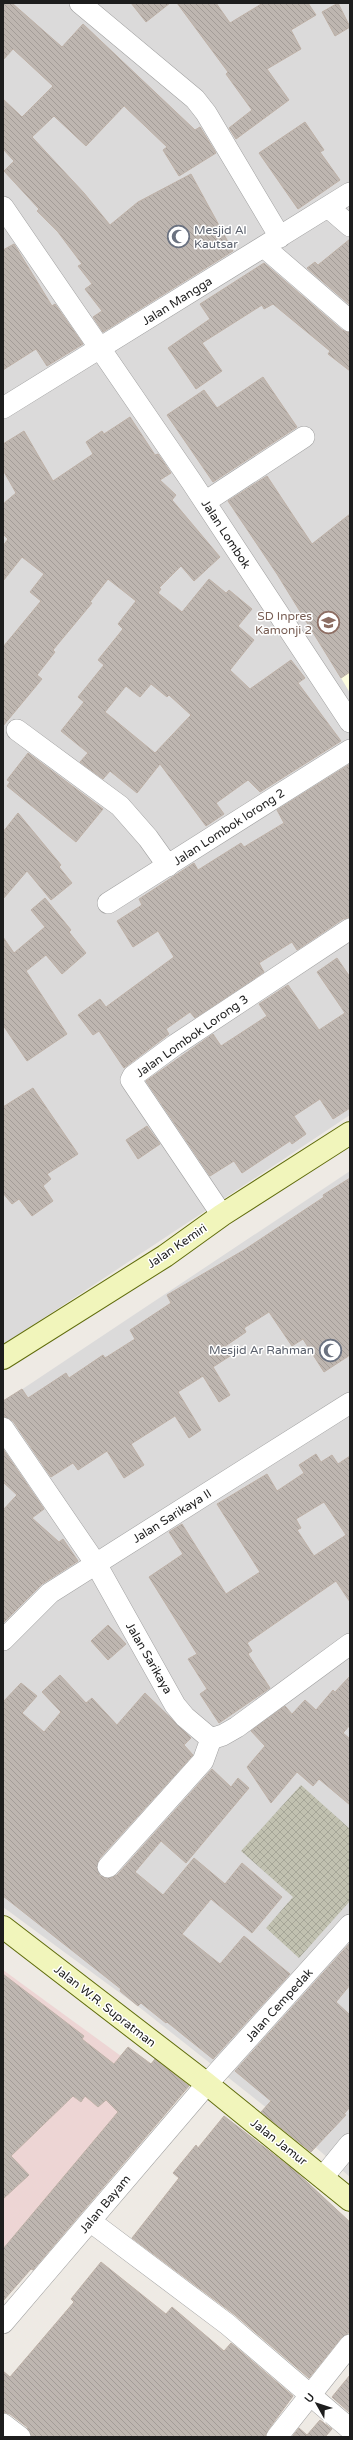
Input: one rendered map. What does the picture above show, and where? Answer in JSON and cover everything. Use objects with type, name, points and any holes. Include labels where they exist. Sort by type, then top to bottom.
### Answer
[{"type":"street","points":[[80,3],[195,99],[206,113],[272,242],[350,321]]},
{"type":"street","name":"Jalan Mangga","points":[[3,408],[100,347],[178,301],[350,193]]},
{"type":"street","points":[[328,207],[350,226]]},
{"type":"street","name":"Jalan Lombok","points":[[4,210],[100,347],[205,502],[350,722]]},
{"type":"street","points":[[205,502],[304,438]]},
{"type":"street","points":[[17,730],[120,806],[148,838],[168,866]]},
{"type":"street","name":"Jalan Lombok lorong 2","points":[[108,903],[350,750]]},
{"type":"street","name":"Jalan Lombok Lorong 3","points":[[222,1215],[131,1080],[175,1045],[350,929]]},
{"type":"street","name":"Jalan Kemiri","points":[[3,1358],[165,1256],[222,1215],[350,1133]]},
{"type":"street","name":"Jalan Sarikaya II","points":[[3,1640],[50,1593],[350,1402]]},
{"type":"street","name":"Jalan Sarikaya","points":[[3,1428],[96,1564],[175,1705],[185,1717],[211,1739]]},
{"type":"street","points":[[108,1867],[203,1761],[211,1739],[223,1735],[237,1726],[350,1644]]},
{"type":"street","name":"Jalan Cempedak","points":[[207,2084],[350,1925]]},
{"type":"street","name":"Jalan W.R. Supratman","points":[[3,1927],[207,2084]]},
{"type":"street","name":"Jalan Jamur","points":[[207,2084],[350,2200]]},
{"type":"street","name":"Jalan Bayam","points":[[3,2323],[207,2084]]},
{"type":"street","points":[[323,2177],[350,2144]]},
{"type":"street","points":[[90,2221],[227,2324],[311,2394],[350,2429]]},
{"type":"street","points":[[277,2437],[350,2345]]},
{"type":"street","points":[[3,2424],[20,2437]]},
{"type":"shaded area","points":[[3,3],[350,3],[350,1115],[3,1345]]},
{"type":"shaded area","points":[[350,672],[350,693],[341,678]]},
{"type":"shaded area","points":[[350,1171],[350,2177],[306,2139],[139,2007],[3,1907],[3,1402]]},
{"type":"shaded area","points":[[301,1785],[350,1829],[350,1901],[299,1958],[266,1928],[293,1897],[241,1851]]},
{"type":"shaded area","points":[[3,1970],[147,2075],[3,2283]]},
{"type":"building","points":[[3,3],[12,3],[62,47],[83,24],[195,130],[200,127],[216,153],[179,176],[163,150],[167,147],[124,106],[86,146],[54,116],[32,137],[84,193],[110,225],[138,202],[191,174],[233,251],[103,332],[93,317],[102,311],[85,289],[92,284],[78,266],[82,264],[58,232],[37,211],[39,209],[4,171],[14,161],[3,149],[3,99],[22,117],[53,86],[13,49],[3,60]]},
{"type":"building","points":[[131,3],[170,3],[146,22]]},
{"type":"building","points":[[177,3],[216,3],[230,23],[263,3],[308,3],[316,15],[291,30],[301,49],[267,69],[289,100],[236,139],[229,128],[252,110],[226,74],[228,72]]},
{"type":"building","points":[[338,3],[350,27],[335,36],[322,12]]},
{"type":"building","points":[[305,122],[324,150],[320,152],[340,180],[298,209],[259,153]]},
{"type":"building","points":[[350,239],[350,305],[307,268],[315,262],[318,265]]},
{"type":"building","points":[[14,244],[52,306],[55,304],[83,344],[47,366],[36,349],[3,370],[3,250]]},
{"type":"building","points":[[264,263],[342,330],[350,333],[350,371],[328,354],[330,351],[273,304],[264,309],[262,305],[202,343],[222,371],[196,389],[168,348],[210,319],[200,304]]},
{"type":"building","points":[[263,377],[297,427],[213,482],[167,415],[204,390],[217,408]]},
{"type":"building","points":[[130,417],[155,455],[158,454],[171,473],[160,480],[176,495],[172,500],[220,557],[194,581],[181,566],[159,588],[161,589],[158,593],[182,612],[209,579],[226,593],[229,590],[252,609],[238,626],[254,640],[230,670],[250,689],[291,660],[305,678],[298,683],[341,741],[260,792],[248,780],[216,803],[224,814],[206,826],[160,764],[137,793],[110,771],[103,779],[80,762],[88,753],[61,731],[84,702],[78,697],[104,665],[98,660],[123,629],[118,624],[136,601],[108,579],[90,602],[92,603],[53,650],[55,652],[37,675],[42,679],[3,726],[3,647],[41,601],[30,592],[44,574],[22,557],[3,581],[3,546],[8,539],[3,534],[3,504],[16,493],[3,470],[3,444],[24,431],[53,481],[93,454],[86,442],[102,431],[104,434]],"holes":[[[151,684],[167,697],[169,695],[191,715],[155,753],[105,712],[126,686],[140,697]]]},
{"type":"building","name":"SD Inpres Kamonji 2","points":[[267,476],[312,544],[350,514],[350,672],[341,678],[277,574],[228,501]]},
{"type":"building","points":[[28,753],[103,809],[76,842],[7,786],[10,782],[7,780]]},
{"type":"building","points":[[350,764],[350,917],[343,919],[297,950],[292,942],[259,963],[264,972],[195,1018],[190,1012],[166,1029],[169,1034],[124,1068],[99,1031],[93,1035],[78,1015],[100,999],[106,1007],[174,957],[158,931],[133,947],[117,921],[142,905],[139,899],[194,863],[198,870],[241,843],[244,847],[284,823],[277,810]]},
{"type":"building","points":[[18,813],[61,865],[59,867],[72,883],[51,900],[27,871],[3,899],[3,832]]},
{"type":"building","points":[[45,898],[71,930],[69,932],[86,953],[62,974],[46,955],[26,971],[67,1034],[27,1061],[3,1025],[3,937],[14,953],[45,927],[31,910]]},
{"type":"building","points":[[337,958],[350,977],[350,1108],[333,1119],[320,1099],[294,1116],[306,1134],[292,1144],[290,1141],[242,1173],[234,1161],[210,1176],[146,1081],[213,1034],[221,1046],[267,1016],[259,1004],[288,985],[319,1030],[345,1013],[317,972]]},
{"type":"building","points":[[33,1088],[78,1154],[47,1174],[51,1179],[43,1186],[53,1201],[32,1216],[19,1199],[12,1204],[3,1193],[3,1107]]},
{"type":"building","points":[[147,1126],[160,1144],[138,1159],[126,1140]]},
{"type":"building","points":[[350,1178],[350,1355],[324,1372],[303,1339],[292,1346],[269,1312],[244,1328],[246,1332],[224,1347],[230,1356],[213,1367],[230,1395],[219,1402],[203,1376],[178,1392],[201,1430],[189,1438],[175,1416],[131,1444],[144,1465],[124,1478],[107,1451],[78,1470],[73,1463],[51,1477],[13,1421],[3,1416],[3,1401],[22,1389],[28,1398],[66,1373],[69,1378],[103,1355],[105,1358],[135,1339],[130,1330],[171,1303],[167,1295],[244,1250]]},
{"type":"building","points":[[3,1449],[44,1509],[32,1518],[59,1542],[63,1539],[78,1561],[42,1584],[3,1623],[3,1510],[17,1495],[3,1482]]},
{"type":"building","points":[[316,1454],[321,1462],[332,1455],[338,1464],[350,1456],[350,1602],[336,1581],[247,1643],[252,1651],[248,1654],[270,1688],[219,1723],[200,1694],[207,1689],[188,1659],[197,1654],[149,1577],[183,1554],[169,1532],[182,1524],[226,1594],[260,1572],[217,1504],[267,1474],[277,1491],[304,1473],[299,1465]],"holes":[[[324,1502],[346,1535],[314,1556],[297,1530],[301,1528],[296,1519]]]},
{"type":"building","points":[[108,1625],[126,1644],[108,1660],[91,1641]]},
{"type":"building","points":[[60,1675],[86,1703],[92,1698],[117,1725],[145,1693],[191,1738],[184,1745],[193,1755],[99,1859],[97,1870],[100,1876],[111,1878],[117,1875],[212,1769],[231,1787],[238,1778],[249,1788],[186,1863],[161,1841],[135,1872],[163,1895],[194,1858],[225,1884],[242,1863],[282,1897],[252,1933],[211,1899],[182,1934],[220,1964],[244,1936],[290,1974],[213,2059],[141,2003],[138,2006],[120,1991],[121,1989],[3,1896],[3,1702],[21,1683],[37,1696],[22,1713],[44,1732],[61,1712],[42,1692]]},
{"type":"building","points":[[350,1676],[350,1725],[343,1733],[350,1739],[350,1805],[319,1779],[313,1786],[297,1772],[271,1803],[247,1767],[265,1746],[251,1731],[285,1706],[292,1714],[305,1700],[316,1710],[333,1690],[335,1692]]},
{"type":"building","points":[[350,1943],[350,1985],[336,2002],[350,2015],[350,2107],[344,2114],[346,2115],[311,2152],[261,2112],[271,2101],[235,2071]]},
{"type":"building","points":[[3,1974],[84,2036],[82,2039],[114,2064],[128,2047],[151,2064],[155,2059],[189,2086],[33,2270],[31,2269],[3,2301],[3,2249],[118,2112],[106,2100],[98,2107],[85,2096],[81,2102],[73,2096],[11,2156],[29,2175],[3,2199]]},
{"type":"building","points":[[224,2116],[295,2171],[350,2222],[350,2332],[341,2338],[309,2378],[235,2315],[132,2238],[179,2178],[173,2173],[196,2145],[198,2148]]},
{"type":"building","points":[[101,2262],[166,2314],[172,2307],[224,2351],[231,2343],[293,2396],[268,2430],[265,2437],[32,2437],[27,2427],[10,2414],[3,2412],[3,2371],[10,2377],[74,2302],[71,2299]]},
{"type":"building","points":[[350,2375],[350,2413],[332,2397]]},
{"type":"building","points":[[320,2420],[332,2429],[325,2437],[292,2437],[299,2428],[307,2435]]},
{"type":"place","name":"Mesjid Al Kautsar","points":[[178,237]]},
{"type":"place","name":"SD Inpres Kamonji 2","points":[[328,623]]},
{"type":"place","name":"Mesjid Ar Rahman","points":[[330,1350]]}]
